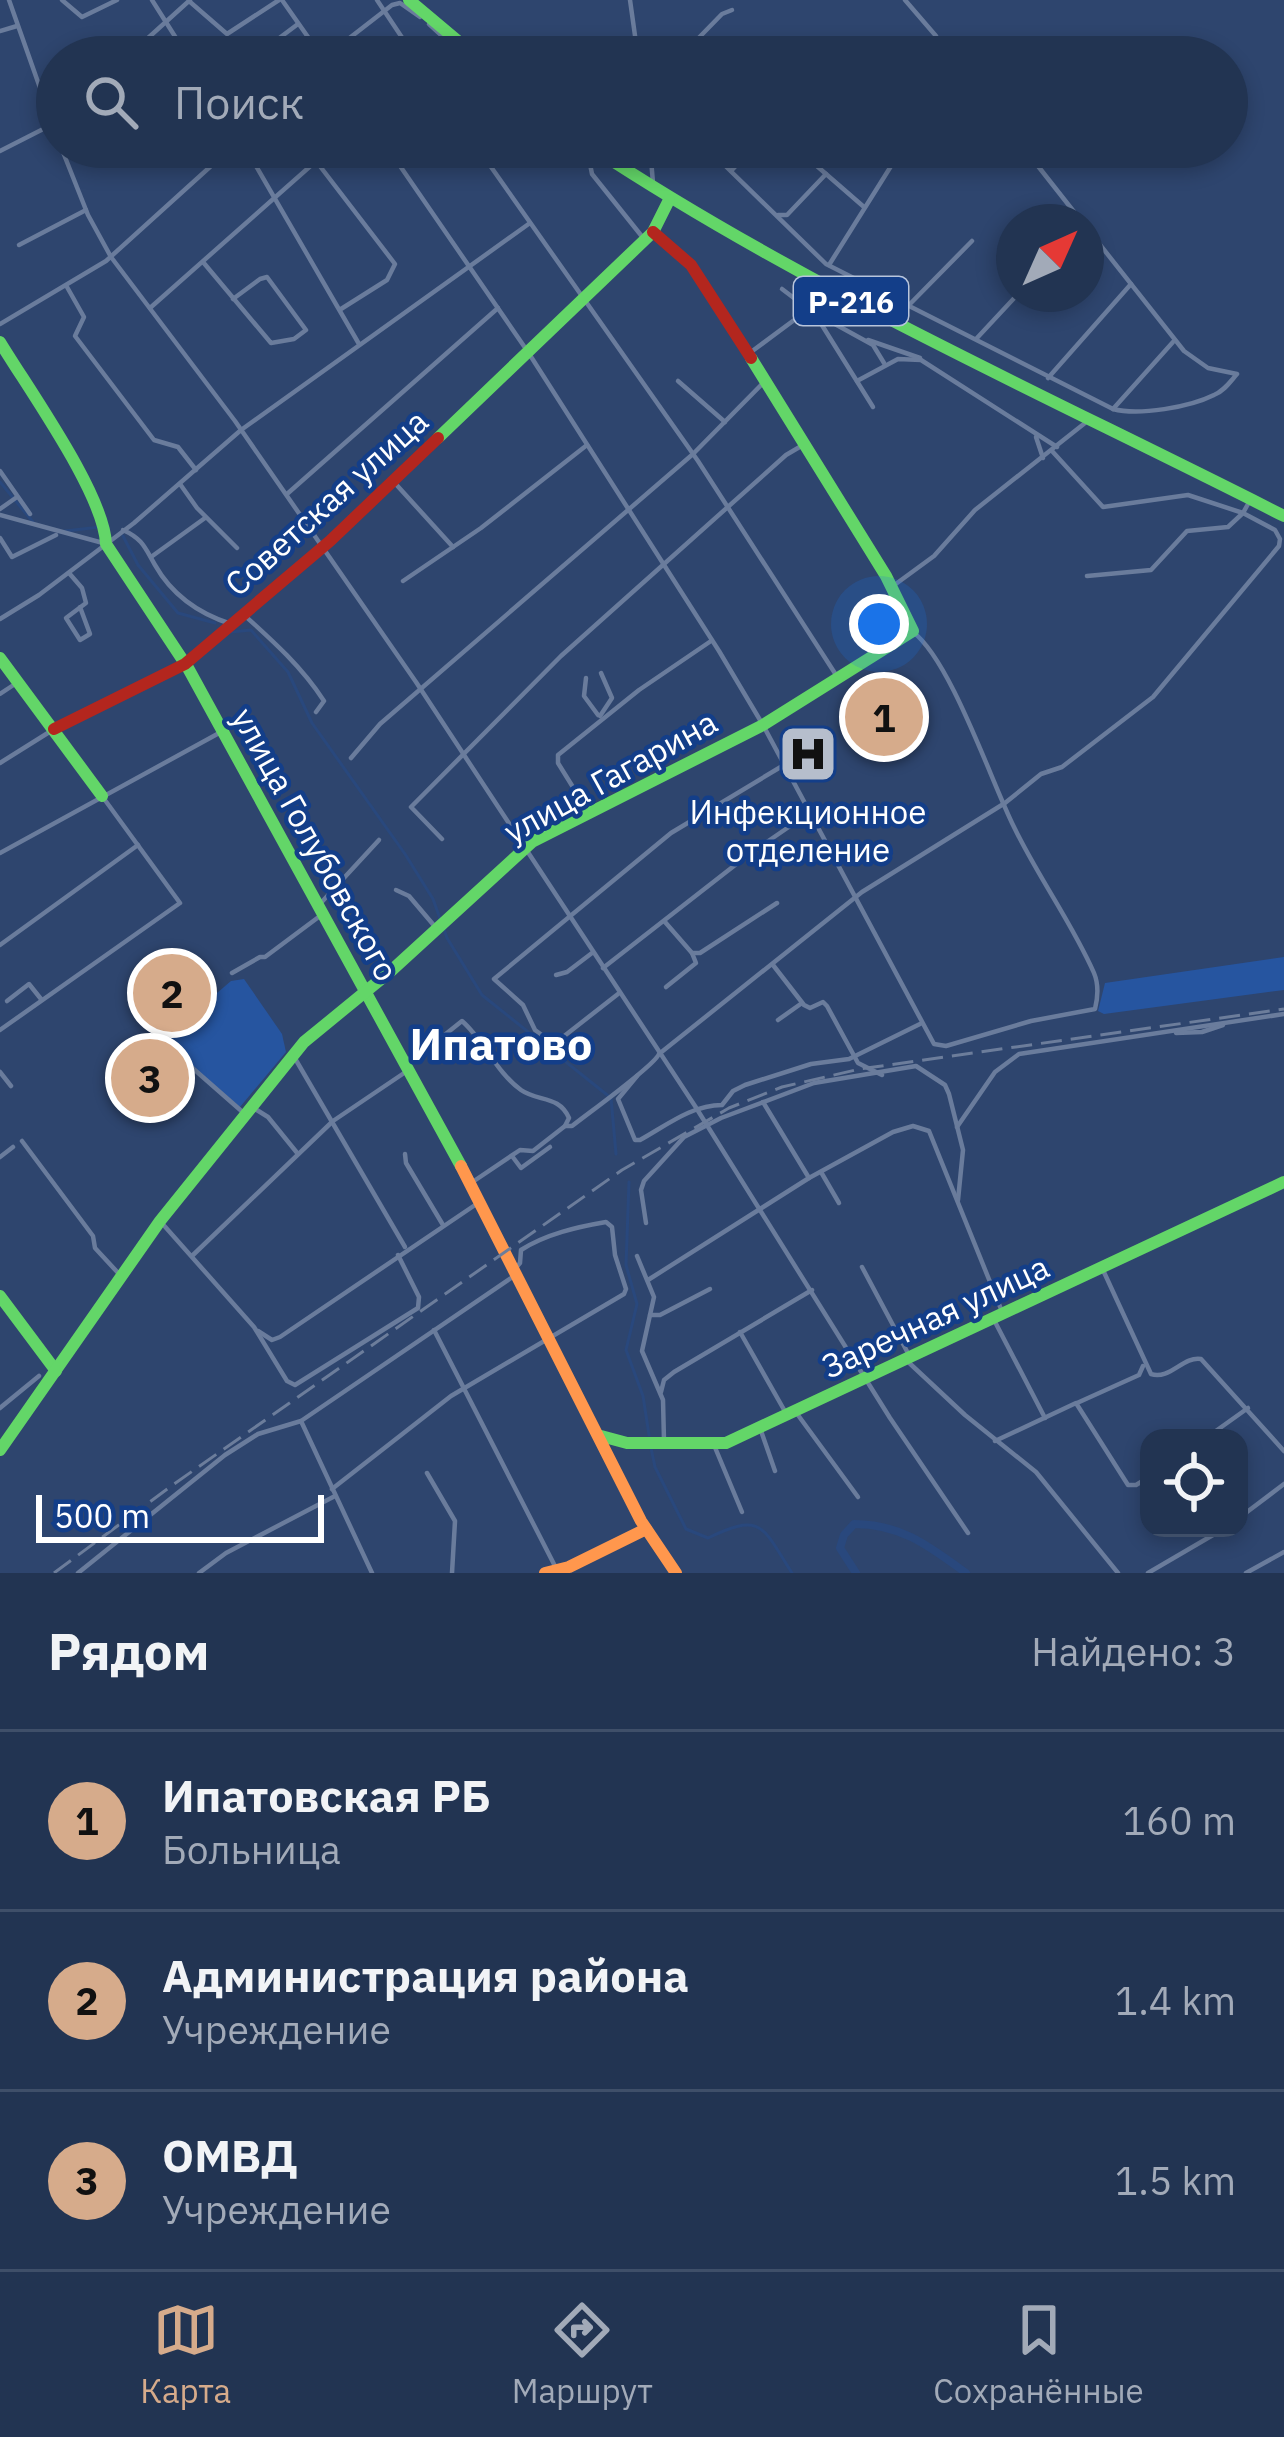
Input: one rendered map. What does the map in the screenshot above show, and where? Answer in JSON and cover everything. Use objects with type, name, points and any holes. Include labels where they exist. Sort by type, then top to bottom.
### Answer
[{"type":"main road","points":[[409,0],[452,36]]},
{"type":"main road","name":"Р-216","points":[[622,168],[795,274],[1284,515]]},
{"type":"main road","name":"Советская улица","points":[[54,729],[184,664],[324,547],[649,236],[669,200]]},
{"type":"main road","points":[[649,236],[691,265],[892,587],[913,632]]},
{"type":"main road","name":"улица Голубовского","points":[[0,343],[92,495],[105,521],[106,544],[184,664],[368,990],[646,1529],[676,1573]]},
{"type":"main road","name":"улица Гагарина","points":[[0,1450],[160,1221],[304,1042],[524,848],[764,725],[913,632]]},
{"type":"main road","points":[[0,658],[103,796]]},
{"type":"main road","name":"Заречная улица","points":[[599,1435],[627,1443],[714,1444],[760,1428],[1284,1182]]},
{"type":"main road","points":[[0,1296],[56,1371]]},
{"type":"main road","points":[[613,1465],[627,1443]]},
{"type":"main road","points":[[554,1572],[646,1529]]},
{"type":"street","points":[[9,0],[36,74]]},
{"type":"street","points":[[62,0],[82,17],[117,0]]},
{"type":"street","points":[[152,0],[173,36]]},
{"type":"street","points":[[150,36],[189,1],[226,34],[280,0],[307,36]]},
{"type":"street","points":[[377,0],[400,36]]},
{"type":"street","points":[[630,0],[635,36]]},
{"type":"street","points":[[905,0],[936,36]]},
{"type":"street","points":[[350,36],[400,3],[440,36]]},
{"type":"street","points":[[701,36],[731,10]]},
{"type":"street","points":[[282,36],[298,24]]},
{"type":"street","points":[[0,31],[17,26]]},
{"type":"street","points":[[0,151],[36,133]]},
{"type":"street","points":[[69,168],[111,256],[287,494],[420,688],[968,1533]]},
{"type":"street","points":[[0,324],[111,256],[209,168]]},
{"type":"street","points":[[257,168],[360,346]]},
{"type":"street","points":[[150,308],[308,168]]},
{"type":"street","points":[[321,168],[396,266],[387,280],[340,310]]},
{"type":"street","points":[[401,168],[527,352],[764,725],[934,1044],[946,1046],[1030,1021],[1095,1009],[1097,980],[1012,824],[933,655],[913,632]]},
{"type":"street","points":[[492,168],[693,454],[839,680]]},
{"type":"street","points":[[591,168],[649,236]]},
{"type":"street","points":[[652,168],[652,189]]},
{"type":"street","points":[[728,168],[829,265],[1113,409],[1127,412],[1216,395],[1237,374],[1208,368],[1174,340],[1104,250]]},
{"type":"street","points":[[731,171],[734,168]]},
{"type":"street","points":[[819,168],[864,207]]},
{"type":"street","points":[[829,265],[889,168]]},
{"type":"street","points":[[1040,168],[1068,204]]},
{"type":"street","points":[[774,214],[788,214],[826,174]]},
{"type":"street","points":[[265,181],[285,188]]},
{"type":"street","points":[[19,244],[86,210]]},
{"type":"street","points":[[0,619],[106,544],[241,430],[530,223]]},
{"type":"street","points":[[909,305],[973,241]]},
{"type":"street","points":[[203,262],[233,299],[271,344],[294,339],[306,330],[266,277],[233,299]]},
{"type":"street","points":[[1048,378],[1131,284]]},
{"type":"street","points":[[67,287],[84,317],[75,336],[154,440],[178,447],[196,470]]},
{"type":"street","points":[[782,289],[878,351],[885,365]]},
{"type":"street","points":[[287,494],[498,308]]},
{"type":"street","points":[[748,355],[811,311]]},
{"type":"street","points":[[811,311],[873,407]]},
{"type":"street","points":[[976,338],[1001,312]]},
{"type":"street","points":[[565,1126],[572,1126],[658,1061],[659,1054],[854,898],[1041,774],[1062,767],[1153,697],[1280,543],[1275,530],[1243,513],[1188,495],[1103,507],[1055,449],[932,364],[857,336]]},
{"type":"street","points":[[1113,409],[1174,340]]},
{"type":"street","points":[[857,381],[898,359],[932,364]]},
{"type":"street","points":[[678,380],[725,422]]},
{"type":"street","points":[[351,758],[380,724],[693,454],[764,382]]},
{"type":"street","points":[[892,587],[920,570],[975,510],[1089,419]]},
{"type":"street","points":[[1036,437],[1043,458]]},
{"type":"street","points":[[403,581],[587,445]]},
{"type":"street","points":[[442,838],[411,808],[561,656],[786,455],[803,445]]},
{"type":"street","points":[[0,471],[30,514]]},
{"type":"street","points":[[393,481],[453,547]]},
{"type":"street","points":[[180,484],[237,548]]},
{"type":"street","points":[[17,497],[0,512],[58,534],[106,544]]},
{"type":"street","points":[[1088,576],[1151,570],[1187,531],[1228,527],[1251,499]]},
{"type":"street","points":[[153,554],[207,517]]},
{"type":"street","points":[[123,530],[139,537],[165,580],[196,611],[231,624]]},
{"type":"street","points":[[0,538],[9,554],[20,555],[58,534]]},
{"type":"street","points":[[80,539],[92,554]]},
{"type":"street","points":[[69,573],[82,588],[86,603],[66,618],[80,640],[90,634],[80,608]]},
{"type":"street","points":[[243,614],[316,689],[324,701],[316,712]]},
{"type":"street","points":[[590,813],[557,759],[600,718],[712,640]]},
{"type":"street","points":[[601,673],[619,705]]},
{"type":"street","points":[[586,678],[584,696],[600,718]]},
{"type":"street","points":[[0,694],[18,682]]},
{"type":"street","points":[[600,718],[611,697]]},
{"type":"street","name":"Советская улица","points":[[0,763],[54,729]]},
{"type":"street","points":[[0,853],[221,732]]},
{"type":"street","points":[[618,994],[554,1044],[535,1030],[523,1005],[494,979],[671,833],[784,765]]},
{"type":"street","points":[[0,1030],[180,903],[103,796]]},
{"type":"street","points":[[602,969],[809,813]]},
{"type":"street","points":[[232,974],[266,957],[322,909],[379,840]]},
{"type":"street","points":[[0,945],[138,845]]},
{"type":"street","points":[[396,890],[441,924]]},
{"type":"street","points":[[692,953],[700,953],[776,903]]},
{"type":"street","points":[[664,922],[692,953],[695,963],[666,987]]},
{"type":"street","points":[[556,975],[592,953]]},
{"type":"street","points":[[773,965],[802,1003],[810,1008],[823,1002],[827,1006],[861,1067],[879,1074]]},
{"type":"street","points":[[7,1001],[29,984],[41,999]]},
{"type":"street","points":[[778,1020],[802,1003]]},
{"type":"street","points":[[957,1126],[995,1072],[1019,1054],[1170,1032],[1202,1032],[1284,1014]]},
{"type":"street","points":[[193,1255],[333,1121],[461,1020],[510,1081],[532,1097],[545,1096],[564,1108],[568,1118],[521,1168],[512,1156]]},
{"type":"street","points":[[637,1076],[618,1099],[635,1140],[673,1124],[695,1106],[722,1105],[745,1085],[811,1064],[855,1057],[922,1022]]},
{"type":"street","points":[[156,1036],[249,1111],[268,1117],[299,1154]]},
{"type":"street","points":[[293,1055],[406,1249]]},
{"type":"street","points":[[646,1223],[641,1190],[684,1137],[814,1084],[921,1067],[945,1085],[957,1126],[963,1150],[958,1206]]},
{"type":"street","points":[[0,1072],[11,1086]]},
{"type":"street","points":[[764,1102],[809,1178]]},
{"type":"street","points":[[648,1280],[809,1178],[902,1128],[916,1126],[929,1131],[998,1316],[1045,1418]]},
{"type":"street","points":[[22,1141],[93,1236],[95,1248],[122,1277]]},
{"type":"street","points":[[0,1157],[14,1147]]},
{"type":"street","points":[[471,1184],[520,1150],[535,1154],[550,1148]]},
{"type":"street","points":[[405,1154],[443,1225]]},
{"type":"street","points":[[821,1172],[839,1202]]},
{"type":"street","points":[[160,1221],[254,1327],[264,1336],[280,1337],[480,1201]]},
{"type":"street","points":[[78,1573],[225,1455],[258,1434],[302,1421],[515,1272],[521,1250],[527,1246],[566,1230],[608,1223],[626,1284],[624,1294],[429,1412],[334,1492],[226,1553],[200,1573]]},
{"type":"street","points":[[254,1327],[285,1378],[296,1385],[420,1303],[398,1255]]},
{"type":"street","points":[[637,1256],[653,1297],[642,1351],[661,1392]]},
{"type":"street","points":[[1102,1267],[1149,1372],[1159,1376],[1200,1358],[1284,1451]]},
{"type":"street","points":[[862,1268],[907,1358],[995,1441],[1036,1472],[1118,1573]]},
{"type":"street","points":[[650,1315],[660,1315],[710,1289]]},
{"type":"street","points":[[652,1380],[664,1381],[812,1290]]},
{"type":"street","points":[[434,1330],[554,1572]]},
{"type":"street","points":[[740,1333],[791,1413],[858,1497]]},
{"type":"street","points":[[995,1441],[1138,1375],[1144,1361]]},
{"type":"street","points":[[0,1408],[39,1376]]},
{"type":"street","points":[[664,1381],[664,1441]]},
{"type":"street","points":[[1075,1403],[1127,1484],[1140,1482]]},
{"type":"street","points":[[1219,1429],[1248,1408]]},
{"type":"street","points":[[302,1421],[373,1573]]},
{"type":"street","points":[[760,1428],[775,1471]]},
{"type":"street","points":[[714,1444],[742,1512]]},
{"type":"street","points":[[427,1473],[455,1522],[452,1573]]},
{"type":"street","points":[[1248,1510],[1284,1484]]},
{"type":"street","points":[[1148,1573],[1210,1537]]},
{"type":"street","points":[[1246,1573],[1284,1552]]},
{"type":"shaded area","points":[[1284,957],[1284,990],[1104,1014],[1098,1011],[1105,983]]},
{"type":"shaded area","points":[[244,979],[282,1034],[286,1052],[240,1107],[162,1040],[231,981]]},
{"type":"waterway","points":[[0,482],[33,522]]},
{"type":"waterway","points":[[65,531],[100,527]]},
{"type":"waterway","points":[[123,536],[138,565],[178,613],[215,623]]},
{"type":"waterway","points":[[231,632],[251,630],[288,672],[312,723],[433,899],[447,938],[482,995],[611,1098],[616,1154]]},
{"type":"waterway","points":[[629,1182],[626,1265],[637,1304],[626,1350],[643,1396],[649,1435]]},
{"type":"waterway","points":[[651,1448],[655,1467],[686,1529],[708,1538],[740,1526],[760,1528],[792,1573]]},
{"type":"waterway","points":[[856,1573],[840,1548],[854,1524],[900,1532],[966,1573]]},
{"type":"railway","points":[[54,1573],[622,1170],[729,1108],[782,1087],[860,1069],[1284,1009]]},
{"type":"traffic: fast","points":[[409,0],[452,36]]},
{"type":"traffic: fast","points":[[624,168],[845,296],[1284,516]]},
{"type":"traffic: fast","points":[[438,438],[653,232],[669,200]]},
{"type":"traffic: fast","points":[[0,342],[79,471],[93,498],[106,544],[188,668],[461,1166]]},
{"type":"traffic: fast","points":[[0,1450],[160,1221],[304,1042],[392,970],[532,842],[763,725],[913,631],[886,576],[751,358]]},
{"type":"traffic: fast","points":[[0,658],[102,796]]},
{"type":"traffic: fast","points":[[601,1436],[627,1443],[726,1443],[1284,1182]]},
{"type":"traffic: fast","points":[[0,1296],[56,1371]]},
{"type":"traffic: slow","points":[[461,1166],[641,1521],[676,1573]]},
{"type":"traffic: slow","points":[[545,1573],[569,1567],[646,1529]]},
{"type":"traffic: jam","points":[[653,232],[691,265],[751,358]]},
{"type":"traffic: jam","points":[[54,729],[185,664],[330,541],[438,438]]},
{"type":"place","name":"Ипатовская РБ","points":[[884,717]]},
{"type":"place","name":"Инфекционное отделение","points":[[808,754]]},
{"type":"place","name":"Администрация района","points":[[172,993]]},
{"type":"place","name":"ОМВД","points":[[150,1078]]},
{"type":"district","name":"Ипатово","points":[[501,1043]]}]
